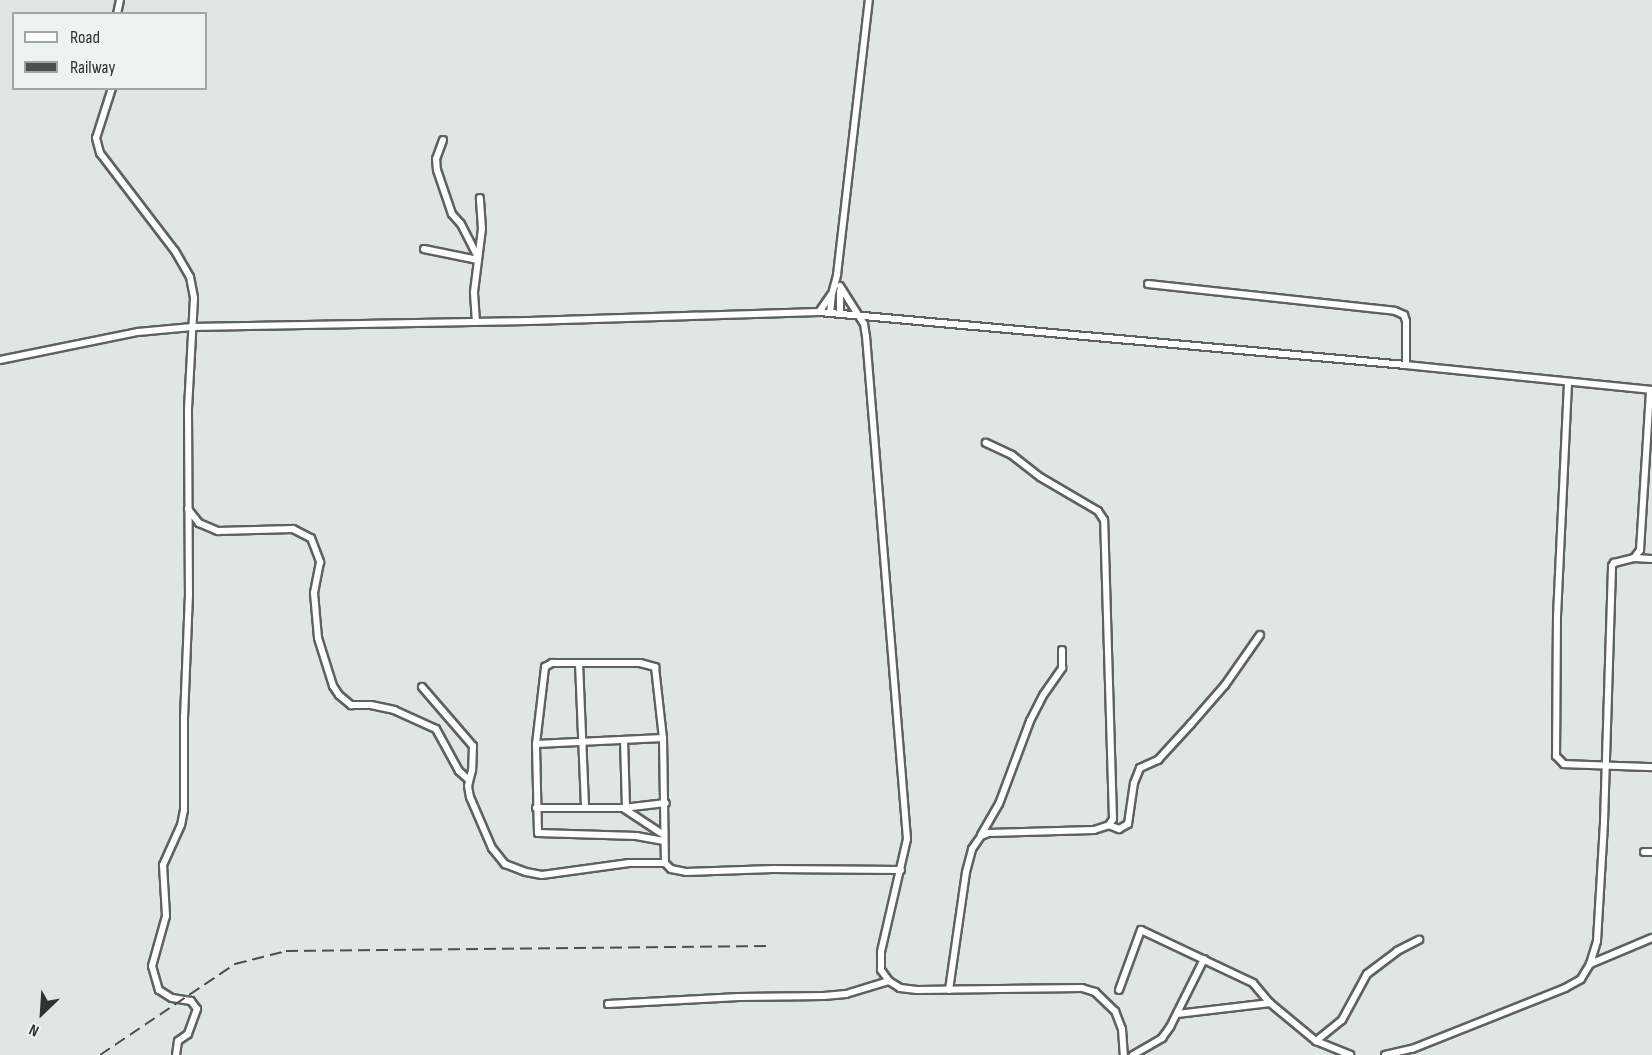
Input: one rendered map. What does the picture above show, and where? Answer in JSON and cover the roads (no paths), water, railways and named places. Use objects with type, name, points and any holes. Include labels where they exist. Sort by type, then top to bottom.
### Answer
[{"type":"street","points":[[830,313],[837,275],[869,0]]},
{"type":"street","points":[[111,90],[98,130],[98,146],[107,163],[175,251],[190,277],[194,298],[188,508],[184,810],[181,825],[163,865],[166,916],[152,966],[159,990],[172,998],[190,1001],[197,1009],[188,1034],[178,1041],[176,1055]]},
{"type":"street","points":[[443,140],[436,159],[437,170],[452,214],[461,224],[478,258]]},
{"type":"street","points":[[476,322],[474,292],[482,229],[480,198]]},
{"type":"street","points":[[424,249],[478,258]]},
{"type":"street","points":[[837,275],[840,286],[840,314]]},
{"type":"street","points":[[1148,284],[1395,311],[1404,315],[1406,321],[1406,365]]},
{"type":"street","points":[[840,286],[864,324],[866,336],[907,839],[881,952],[881,970],[889,981],[900,988],[949,990],[1082,988],[1095,992],[1115,1011],[1122,1029],[1124,1055]]},
{"type":"street","points":[[819,312],[832,294]]},
{"type":"street","points":[[0,360],[138,332],[192,327],[819,312],[1406,365],[1651,390],[1642,535],[1640,550],[1634,558]]},
{"type":"street","points":[[1568,382],[1557,616],[1556,756],[1564,764],[1652,767]]},
{"type":"street","points":[[986,443],[1012,454],[1034,473],[1098,511],[1104,520],[1113,808],[1109,825]]},
{"type":"street","points":[[188,508],[199,523],[218,531],[293,529],[311,538],[320,562],[314,593],[318,638],[333,686],[339,695],[351,705],[371,705],[394,710],[436,729],[459,771],[469,780]]},
{"type":"street","points":[[1385,1055],[1412,1049],[1565,988],[1581,980],[1590,964],[1597,941],[1612,566],[1614,563],[1634,558],[1652,559]]},
{"type":"street","points":[[981,836],[989,833],[1095,830],[1109,825],[1119,829],[1128,824],[1134,783],[1140,768],[1158,760],[1191,724],[1225,685],[1260,635]]},
{"type":"street","points":[[949,990],[956,930],[972,849],[999,804],[1030,721],[1062,668],[1062,650]]},
{"type":"street","points":[[664,838],[538,833],[536,744],[545,667],[552,663],[640,663],[655,667],[663,738],[666,803],[665,863],[671,869],[686,872],[773,869],[901,870]]},
{"type":"street","points":[[579,663],[585,808]]},
{"type":"street","points":[[422,687],[473,746],[469,780],[470,797],[484,832],[498,858],[513,868],[542,874],[629,863],[665,863]]},
{"type":"street","points":[[536,744],[663,738]]},
{"type":"street","points":[[624,740],[624,807]]},
{"type":"street","points":[[536,808],[624,807],[666,803]]},
{"type":"street","points":[[624,807],[664,838]]},
{"type":"street","points":[[1644,852],[1652,852]]},
{"type":"street","points":[[1119,990],[1141,930],[1253,983],[1270,1003],[1316,1041],[1350,1055]]},
{"type":"street","points":[[1590,964],[1652,938]]},
{"type":"street","points":[[1316,1041],[1342,1020],[1367,974],[1397,951],[1419,940]]},
{"type":"street","points":[[1133,1055],[1162,1038],[1177,1014],[1204,959]]},
{"type":"street","points":[[609,1004],[739,997],[824,996],[846,994],[889,981]]},
{"type":"street","points":[[1177,1014],[1270,1003]]},
{"type":"railway","points":[[100,1055],[235,964],[286,951],[768,946]]}]
